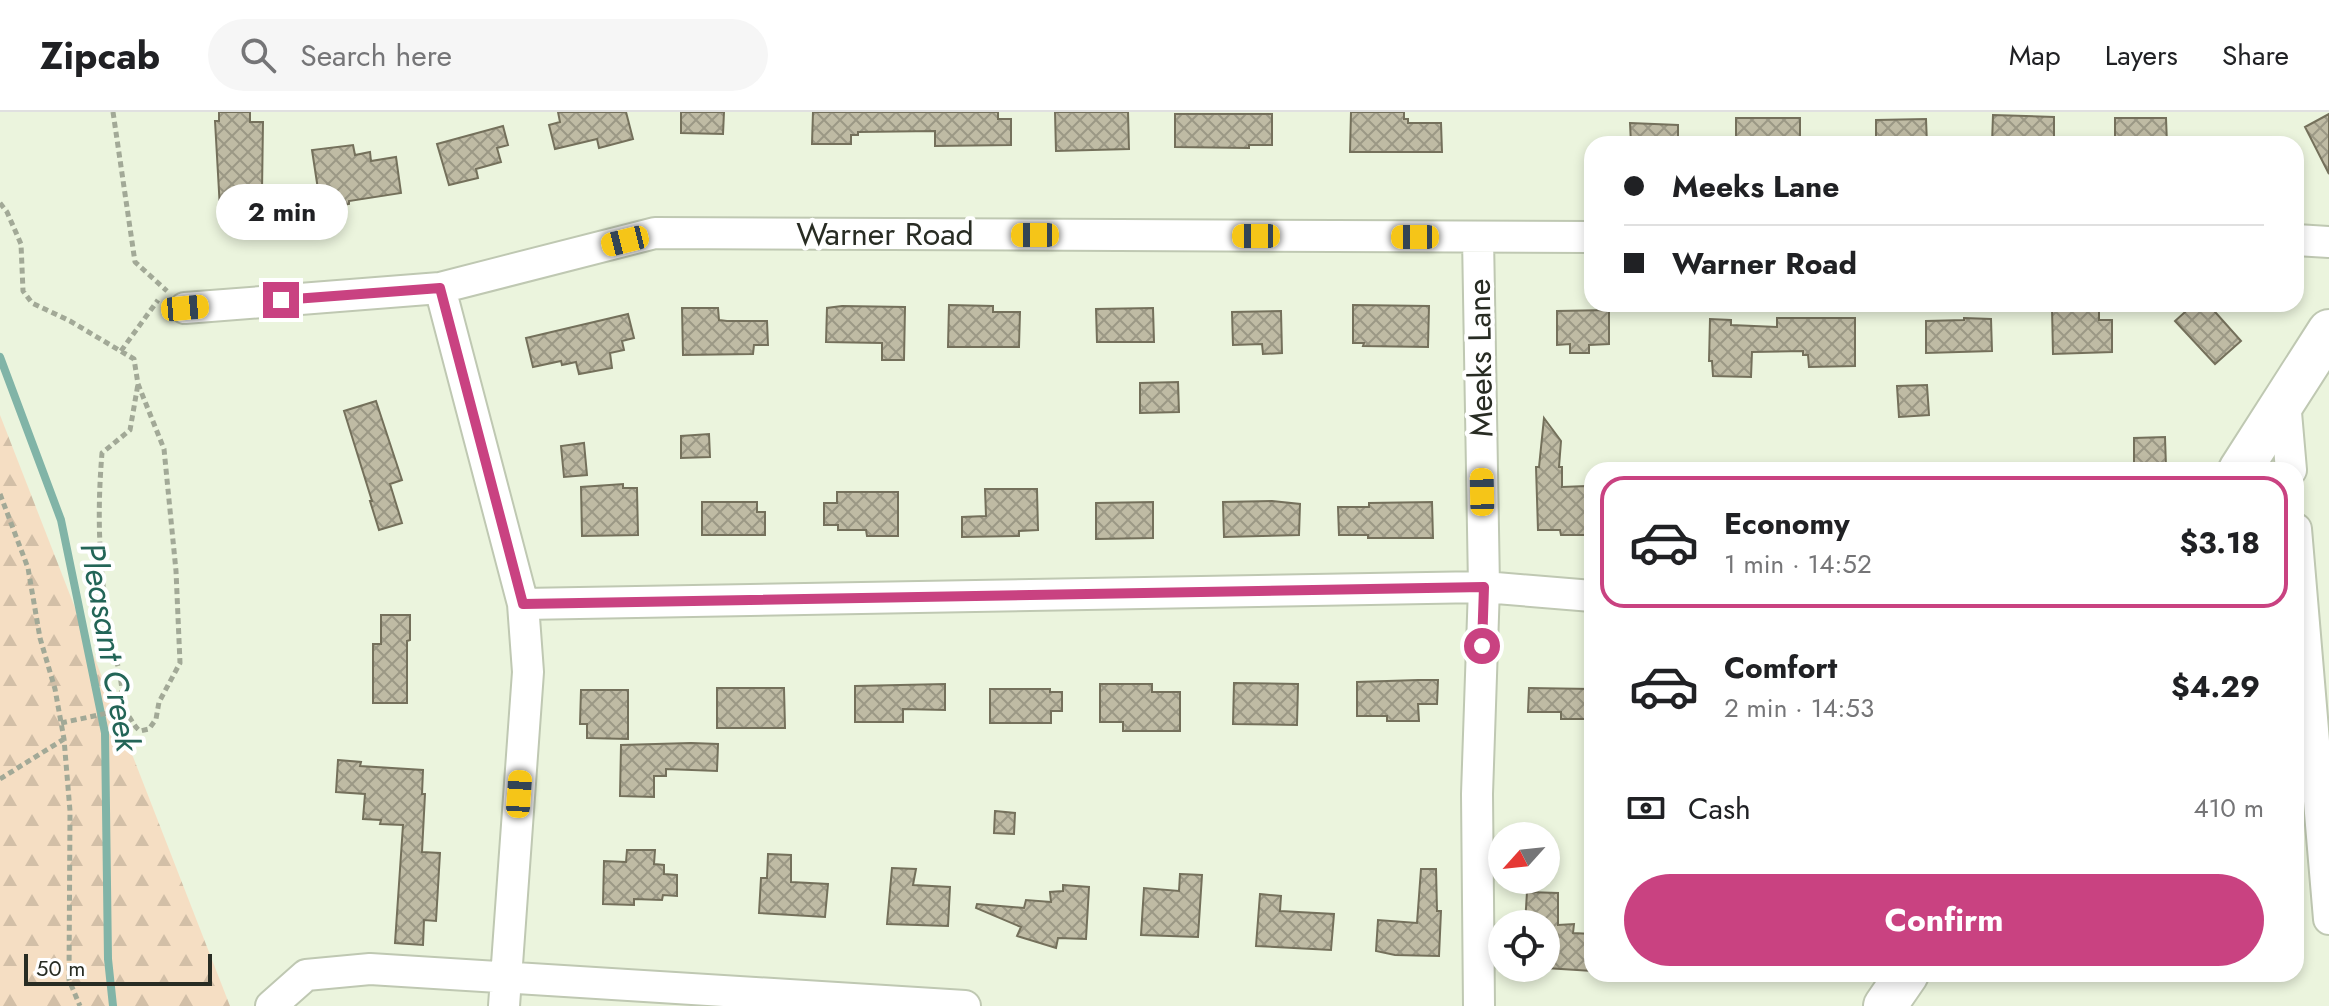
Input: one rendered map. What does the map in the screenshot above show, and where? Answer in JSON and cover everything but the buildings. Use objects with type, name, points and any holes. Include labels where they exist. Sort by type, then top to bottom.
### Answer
[{"type":"street","name":"Warner Road","points":[[175,299],[440,288],[655,233],[1584,237]]},
{"type":"street","name":"Meeks Lane","points":[[1478,237],[1484,587],[1477,794],[1479,1006]]},
{"type":"street","points":[[2304,240],[2329,242]]},
{"type":"street","points":[[440,288],[523,604],[528,672],[504,992]]},
{"type":"street","points":[[2245,462],[2329,331]]},
{"type":"street","points":[[2285,401],[2290,462]]},
{"type":"street","points":[[523,604],[1484,587],[1584,595]]},
{"type":"street","points":[[2304,624],[2329,919]]},
{"type":"street","points":[[271,1006],[306,975],[370,969],[504,992],[965,1006]]},
{"type":"street","points":[[1885,1006],[1902,982]]},
{"type":"path","points":[[113,112],[135,262],[175,299],[121,351]]},
{"type":"path","points":[[0,203],[21,244],[23,291],[32,303],[70,321],[134,359],[138,384],[164,449],[176,571],[180,663],[159,702],[156,719],[149,729],[140,731],[133,725],[129,714],[122,710],[61,723]]},
{"type":"path","points":[[122,710],[123,694],[99,559],[98,505],[102,453],[130,430],[138,384]]},
{"type":"path","points":[[0,494],[28,568],[40,638],[55,689],[64,739],[70,811],[69,980],[80,1006]]},
{"type":"path","points":[[0,779],[64,739]]},
{"type":"green space","points":[[0,415],[230,1006],[0,1006]]},
{"type":"waterway","name":"Pleasant Creek","points":[[0,357],[61,520],[105,733],[108,959],[113,1006]]},
{"type":"route","points":[[281,300],[440,288],[523,604],[1484,587],[1482,646]]}]
